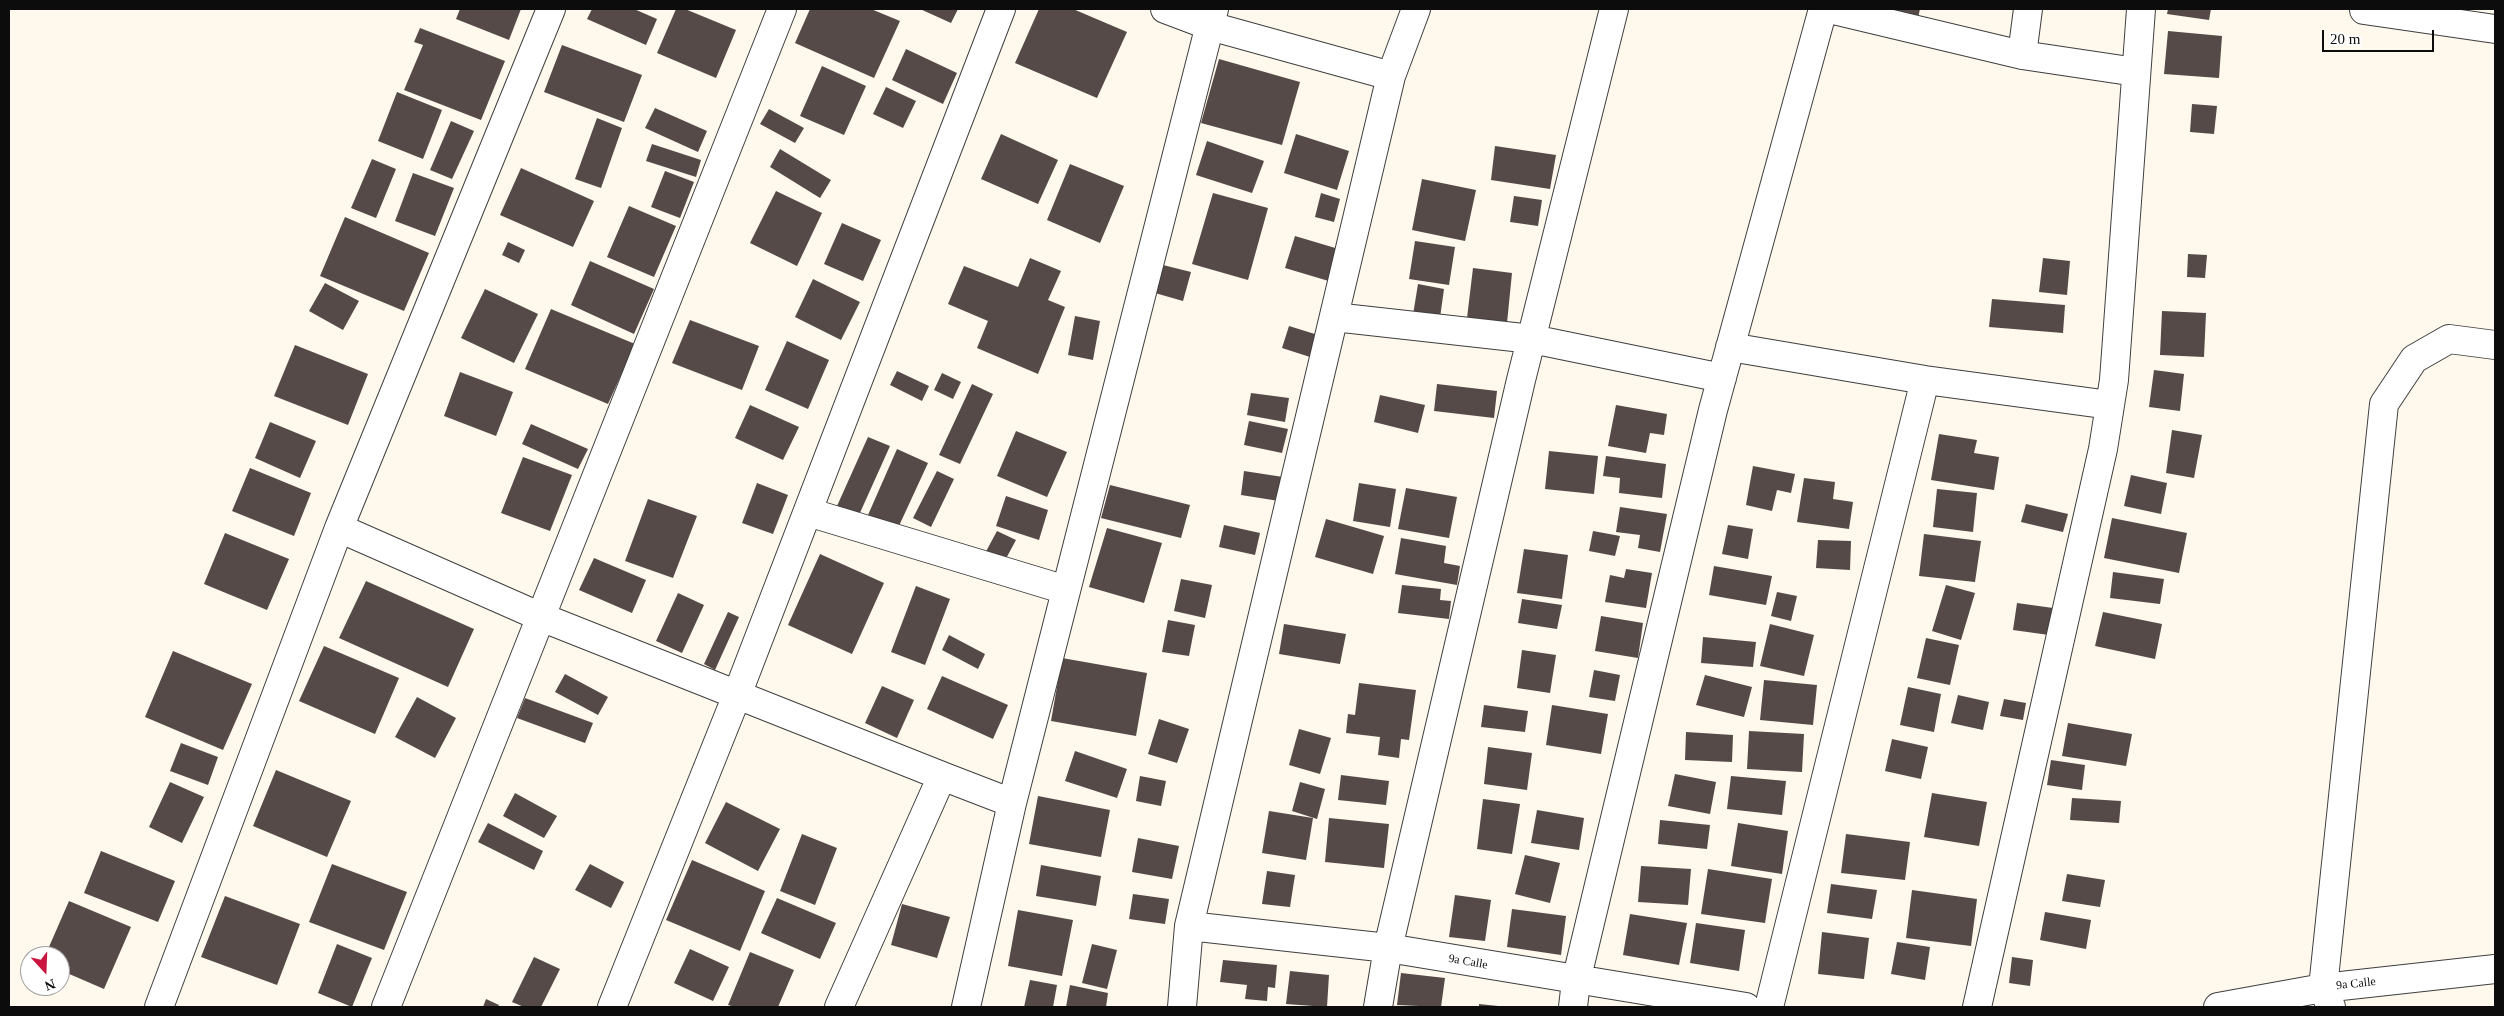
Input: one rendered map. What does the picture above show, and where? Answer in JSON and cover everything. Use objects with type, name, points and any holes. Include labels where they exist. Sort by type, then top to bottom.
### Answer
[{"type":"street","points":[[159,1007],[339,528],[551,9]]},
{"type":"street","points":[[386,1007],[782,9]]},
{"type":"street","points":[[612,1007],[737,695],[1001,9]]},
{"type":"street","points":[[1165,9],[1212,17],[1391,76]]},
{"type":"street","points":[[1182,1007],[1189,926],[1391,76],[1416,9]]},
{"type":"street","points":[[1378,1007],[1388,948],[1532,339],[1614,9]]},
{"type":"street","points":[[1573,1007],[1576,981],[1722,378],[1824,9]]},
{"type":"street","points":[[1829,9],[2022,55],[2136,72]]},
{"type":"street","points":[[2022,55],[2028,9]]},
{"type":"street","points":[[1977,1007],[2103,449],[2114,380],[2140,9]]},
{"type":"street","points":[[2364,10],[2495,29]]},
{"type":"street","points":[[966,1007],[1012,803],[1212,17]]},
{"type":"street","points":[[1334,317],[1532,339],[1722,378]]},
{"type":"street","points":[[2327,998],[2384,404],[2414,359],[2449,339],[2495,345]]},
{"type":"street","points":[[1730,347],[1925,380],[2110,405]]},
{"type":"street","points":[[1770,1007],[1925,380]]},
{"type":"street","points":[[808,512],[1066,590]]},
{"type":"street","points":[[339,528],[541,617],[1012,803]]},
{"type":"street","points":[[839,1007],[942,776]]},
{"type":"street","name":"9a Calle","points":[[1189,926],[1388,948],[1576,981],[1746,1007]]},
{"type":"street","name":"9a Calle","points":[[2218,1007],[2327,998],[2495,969]]},
{"type":"building","points":[[460,9],[521,9],[509,40],[456,19]]},
{"type":"building","points":[[592,9],[634,9],[657,19],[646,45],[587,19]]},
{"type":"building","points":[[676,9],[685,9],[736,30],[716,78],[657,53]]},
{"type":"building","points":[[810,9],[871,9],[900,21],[874,78],[795,43]]},
{"type":"building","points":[[920,9],[958,9],[951,23]]},
{"type":"building","points":[[1039,9],[1073,9],[1127,32],[1097,98],[1015,63]]},
{"type":"building","points":[[1886,9],[1920,9],[1918,18]]},
{"type":"building","points":[[2168,9],[2211,9],[2209,20],[2167,14]]},
{"type":"building","points":[[420,28],[505,61],[481,120],[404,90],[423,45],[414,42]]},
{"type":"building","points":[[2168,31],[2222,36],[2219,78],[2164,74]]},
{"type":"building","points":[[562,45],[642,75],[624,122],[544,92]]},
{"type":"building","points":[[906,49],[957,73],[943,104],[892,80]]},
{"type":"building","points":[[1219,59],[1300,82],[1282,145],[1201,123]]},
{"type":"building","points":[[822,66],[866,86],[844,135],[800,116]]},
{"type":"building","points":[[886,87],[916,101],[903,128],[873,114]]},
{"type":"building","points":[[397,92],[442,110],[423,159],[378,141]]},
{"type":"building","points":[[2192,104],[2217,106],[2214,134],[2190,132]]},
{"type":"building","points":[[655,108],[707,131],[698,152],[645,128]]},
{"type":"building","points":[[769,109],[804,128],[795,143],[760,124]]},
{"type":"building","points":[[597,118],[622,128],[601,188],[575,179]]},
{"type":"building","points":[[451,121],[474,131],[452,179],[430,170]]},
{"type":"building","points":[[1001,134],[1058,160],[1038,204],[981,179]]},
{"type":"building","points":[[1296,134],[1349,151],[1337,190],[1284,173]]},
{"type":"building","points":[[1207,141],[1264,161],[1252,193],[1196,175]]},
{"type":"building","points":[[652,144],[701,160],[696,177],[646,161]]},
{"type":"building","points":[[1495,146],[1556,155],[1550,189],[1491,180]]},
{"type":"building","points":[[780,149],[831,180],[820,198],[770,167]]},
{"type":"building","points":[[372,159],[396,169],[376,218],[351,208]]},
{"type":"building","points":[[1070,164],[1124,186],[1100,243],[1047,220]]},
{"type":"building","points":[[521,168],[594,201],[573,247],[500,215]]},
{"type":"building","points":[[665,171],[694,182],[680,218],[651,207]]},
{"type":"building","points":[[413,173],[454,188],[435,236],[395,221]]},
{"type":"building","points":[[1422,179],[1476,190],[1465,241],[1412,230]]},
{"type":"building","points":[[776,191],[822,213],[797,266],[750,243]]},
{"type":"building","points":[[1213,193],[1268,208],[1248,280],[1192,264]]},
{"type":"building","points":[[1321,193],[1340,199],[1334,222],[1315,217]]},
{"type":"building","points":[[1514,196],[1542,200],[1538,226],[1510,222]]},
{"type":"building","points":[[629,206],[676,226],[654,277],[607,257]]},
{"type":"building","points":[[345,217],[429,253],[404,311],[320,276]]},
{"type":"building","points":[[842,223],[881,240],[863,281],[824,264]]},
{"type":"building","points":[[1295,236],[1342,250],[1332,282],[1285,268]]},
{"type":"building","points":[[1415,241],[1455,247],[1449,285],[1409,279]]},
{"type":"building","points":[[508,242],[525,250],[519,263],[502,255]]},
{"type":"building","points":[[2188,254],[2207,255],[2205,278],[2187,277]]},
{"type":"building","points":[[1030,258],[1061,271],[1048,300],[1065,307],[1038,374],[977,348],[988,321],[948,304],[964,266],[1018,287]]},
{"type":"building","points":[[2043,258],[2070,261],[2067,295],[2039,292]]},
{"type":"building","points":[[590,261],[654,289],[634,334],[571,305]]},
{"type":"building","points":[[1163,265],[1191,272],[1183,301],[1155,293]]},
{"type":"building","points":[[1473,268],[1512,273],[1507,323],[1467,318]]},
{"type":"building","points":[[813,279],[860,302],[841,340],[795,317]]},
{"type":"building","points":[[325,283],[359,301],[343,330],[309,311]]},
{"type":"building","points":[[1418,284],[1444,289],[1439,325],[1412,321]]},
{"type":"building","points":[[485,289],[538,314],[514,363],[461,338]]},
{"type":"building","points":[[1992,299],[2065,305],[2063,333],[1989,327]]},
{"type":"building","points":[[551,309],[635,344],[608,404],[525,369]]},
{"type":"building","points":[[2162,311],[2206,313],[2204,357],[2160,355]]},
{"type":"building","points":[[1075,316],[1100,321],[1093,360],[1068,355]]},
{"type":"building","points":[[690,320],[759,346],[742,390],[672,363]]},
{"type":"building","points":[[1289,326],[1318,335],[1310,357],[1282,348]]},
{"type":"building","points":[[787,341],[829,360],[808,409],[765,390]]},
{"type":"building","points":[[295,345],[368,374],[348,425],[274,396]]},
{"type":"building","points":[[2154,370],[2184,374],[2180,411],[2149,407]]},
{"type":"building","points":[[897,371],[929,386],[922,401],[890,385]]},
{"type":"building","points":[[460,372],[513,392],[496,436],[444,416]]},
{"type":"building","points":[[942,373],[961,382],[953,399],[934,390]]},
{"type":"building","points":[[972,384],[993,394],[960,464],[939,455]]},
{"type":"building","points":[[1437,384],[1497,391],[1494,418],[1434,411]]},
{"type":"building","points":[[1251,393],[1289,398],[1285,422],[1247,415]]},
{"type":"building","points":[[1380,395],[1425,405],[1418,433],[1374,422]]},
{"type":"building","points":[[750,405],[799,427],[783,460],[735,438]]},
{"type":"building","points":[[1616,405],[1667,414],[1664,435],[1650,433],[1646,453],[1608,446]]},
{"type":"building","points":[[1249,421],[1288,429],[1282,453],[1244,445]]},
{"type":"building","points":[[270,422],[316,441],[300,478],[255,458]]},
{"type":"building","points":[[531,424],[588,449],[578,469],[522,444]]},
{"type":"building","points":[[2172,430],[2202,435],[2194,478],[2166,473]]},
{"type":"building","points":[[1016,431],[1067,452],[1047,497],[997,476]]},
{"type":"building","points":[[1939,434],[1977,440],[1974,453],[1999,457],[1994,490],[1931,480]]},
{"type":"building","points":[[868,437],[890,446],[859,515],[837,506]]},
{"type":"building","points":[[897,449],[928,463],[898,528],[868,515]]},
{"type":"building","points":[[1549,451],[1598,456],[1594,494],[1545,489]]},
{"type":"building","points":[[1606,456],[1666,464],[1662,498],[1619,493],[1620,478],[1603,476]]},
{"type":"building","points":[[523,457],[572,475],[550,531],[501,513]]},
{"type":"building","points":[[1753,466],[1795,474],[1791,493],[1777,490],[1772,511],[1746,505]]},
{"type":"building","points":[[250,468],[311,493],[294,536],[232,511]]},
{"type":"building","points":[[937,471],[954,479],[931,527],[913,518]]},
{"type":"building","points":[[1244,471],[1283,477],[1279,501],[1241,495]]},
{"type":"building","points":[[2131,475],[2167,483],[2161,514],[2124,506]]},
{"type":"building","points":[[1804,478],[1835,482],[1833,499],[1853,502],[1849,529],[1797,522]]},
{"type":"building","points":[[757,483],[788,495],[773,534],[742,523]]},
{"type":"building","points":[[1359,483],[1396,489],[1390,527],[1353,521]]},
{"type":"building","points":[[1110,485],[1190,505],[1181,538],[1101,518]]},
{"type":"building","points":[[1406,488],[1457,497],[1449,538],[1398,529]]},
{"type":"building","points":[[1937,489],[1977,493],[1973,532],[1933,527]]},
{"type":"building","points":[[1006,496],[1048,510],[1039,540],[996,526]]},
{"type":"building","points":[[648,499],[697,516],[673,578],[625,561]]},
{"type":"building","points":[[2026,504],[2068,514],[2063,532],[2021,522]]},
{"type":"building","points":[[1620,507],[1667,514],[1660,552],[1638,548],[1640,535],[1616,532]]},
{"type":"building","points":[[2112,518],[2187,533],[2179,573],[2104,558]]},
{"type":"building","points":[[1326,519],[1384,536],[1373,574],[1315,557]]},
{"type":"building","points":[[1224,525],[1260,533],[1255,555],[1219,547]]},
{"type":"building","points":[[1728,525],[1753,529],[1748,559],[1722,554]]},
{"type":"building","points":[[1107,528],[1162,543],[1144,603],[1089,587]]},
{"type":"building","points":[[997,531],[1016,540],[1002,566],[983,557]]},
{"type":"building","points":[[1593,531],[1620,536],[1615,556],[1589,551]]},
{"type":"building","points":[[225,533],[289,559],[267,610],[204,584]]},
{"type":"building","points":[[1924,534],[1981,541],[1975,582],[1919,576]]},
{"type":"building","points":[[1401,538],[1446,546],[1444,563],[1460,566],[1457,585],[1395,574]]},
{"type":"building","points":[[1818,540],[1851,541],[1850,570],[1816,568]]},
{"type":"building","points":[[1524,549],[1568,555],[1562,599],[1517,593]]},
{"type":"building","points":[[820,554],[884,583],[852,654],[788,625]]},
{"type":"building","points":[[594,558],[646,580],[632,613],[579,590]]},
{"type":"building","points":[[1714,566],[1772,576],[1766,605],[1709,595]]},
{"type":"building","points":[[1626,569],[1652,573],[1646,608],[1605,602],[1610,575],[1624,578]]},
{"type":"building","points":[[2113,572],[2164,579],[2160,604],[2110,598]]},
{"type":"building","points":[[1181,579],[1212,585],[1205,618],[1174,611]]},
{"type":"building","points":[[366,581],[474,629],[448,687],[339,638]]},
{"type":"building","points":[[1402,585],[1441,589],[1440,600],[1451,601],[1449,619],[1398,613]]},
{"type":"building","points":[[1946,585],[1975,593],[1961,640],[1932,631]]},
{"type":"building","points":[[916,586],[950,599],[925,665],[891,652]]},
{"type":"building","points":[[1777,592],[1797,596],[1791,621],[1771,616]]},
{"type":"building","points":[[678,593],[704,605],[682,653],[656,641]]},
{"type":"building","points":[[1522,599],[1562,605],[1557,629],[1518,623]]},
{"type":"building","points":[[2017,603],[2053,608],[2049,635],[2013,630]]},
{"type":"building","points":[[728,612],[739,617],[715,670],[704,664]]},
{"type":"building","points":[[2103,612],[2162,624],[2155,659],[2095,646]]},
{"type":"building","points":[[1601,616],[1643,623],[1638,658],[1595,651]]},
{"type":"building","points":[[1168,620],[1195,625],[1189,656],[1162,652]]},
{"type":"building","points":[[1284,624],[1346,634],[1340,664],[1279,654]]},
{"type":"building","points":[[1770,624],[1814,635],[1804,676],[1760,666]]},
{"type":"building","points":[[949,635],[985,654],[978,669],[942,650]]},
{"type":"building","points":[[1703,637],[1756,642],[1753,667],[1701,663]]},
{"type":"building","points":[[1926,638],[1959,645],[1950,685],[1917,678]]},
{"type":"building","points":[[324,646],[399,678],[375,734],[299,701]]},
{"type":"building","points":[[1522,650],[1556,655],[1550,693],[1517,688]]},
{"type":"building","points":[[173,651],[252,684],[223,750],[145,717]]},
{"type":"building","points":[[1062,658],[1147,673],[1136,736],[1051,721]]},
{"type":"building","points":[[1594,670],[1620,675],[1615,701],[1589,697]]},
{"type":"building","points":[[565,674],[608,697],[598,715],[555,692]]},
{"type":"building","points":[[1705,675],[1752,687],[1744,717],[1696,705]]},
{"type":"building","points":[[942,676],[1008,705],[993,739],[927,709]]},
{"type":"building","points":[[1764,680],[1817,685],[1813,725],[1760,720]]},
{"type":"building","points":[[1359,683],[1416,690],[1409,740],[1401,739],[1399,758],[1378,755],[1380,737],[1346,733],[1348,714],[1355,715]]},
{"type":"building","points":[[882,686],[914,700],[897,738],[865,723]]},
{"type":"building","points":[[1908,687],[1941,694],[1934,732],[1900,725]]},
{"type":"building","points":[[1958,695],[1989,702],[1983,730],[1951,723]]},
{"type":"building","points":[[417,697],[456,718],[435,758],[395,737]]},
{"type":"building","points":[[525,698],[593,723],[585,743],[517,718]]},
{"type":"building","points":[[2004,699],[2026,703],[2023,720],[2000,716]]},
{"type":"building","points":[[1484,705],[1528,711],[1525,732],[1481,727]]},
{"type":"building","points":[[1552,705],[1608,714],[1601,754],[1546,745]]},
{"type":"building","points":[[1159,719],[1189,729],[1177,763],[1148,754]]},
{"type":"building","points":[[2068,723],[2132,734],[2126,766],[2062,756]]},
{"type":"building","points":[[1299,729],[1331,738],[1320,774],[1289,765]]},
{"type":"building","points":[[1749,731],[1804,734],[1802,772],[1747,769]]},
{"type":"building","points":[[1686,732],[1733,735],[1732,762],[1685,760]]},
{"type":"building","points":[[1892,739],[1928,747],[1921,779],[1885,771]]},
{"type":"building","points":[[181,743],[218,757],[208,785],[170,771]]},
{"type":"building","points":[[1488,747],[1532,753],[1527,790],[1484,784]]},
{"type":"building","points":[[1075,751],[1127,769],[1117,798],[1065,781]]},
{"type":"building","points":[[2051,760],[2085,765],[2082,790],[2047,785]]},
{"type":"building","points":[[276,770],[351,801],[327,857],[253,826]]},
{"type":"building","points":[[1675,774],[1716,782],[1710,814],[1668,806]]},
{"type":"building","points":[[1341,775],[1389,781],[1386,805],[1338,800]]},
{"type":"building","points":[[1140,776],[1166,781],[1161,806],[1136,801]]},
{"type":"building","points":[[1731,776],[1786,781],[1782,815],[1727,809]]},
{"type":"building","points":[[170,782],[204,797],[182,843],[149,827]]},
{"type":"building","points":[[1300,782],[1325,789],[1317,819],[1292,811]]},
{"type":"building","points":[[515,793],[557,816],[544,838],[503,816]]},
{"type":"building","points":[[1932,793],[1987,802],[1979,846],[1924,837]]},
{"type":"building","points":[[1038,796],[1110,810],[1101,857],[1029,844]]},
{"type":"building","points":[[2072,798],[2121,801],[2119,823],[2070,820]]},
{"type":"building","points":[[1483,799],[1520,804],[1512,854],[1477,849]]},
{"type":"building","points":[[726,802],[780,829],[758,871],[705,843]]},
{"type":"building","points":[[1537,810],[1584,818],[1579,850],[1531,843]]},
{"type":"building","points":[[1269,811],[1313,818],[1306,860],[1262,853]]},
{"type":"building","points":[[1329,818],[1389,824],[1384,868],[1325,862]]},
{"type":"building","points":[[1660,820],[1710,825],[1707,849],[1658,844]]},
{"type":"building","points":[[488,823],[543,851],[534,870],[478,842]]},
{"type":"building","points":[[1738,823],[1788,831],[1782,874],[1731,866]]},
{"type":"building","points":[[802,834],[837,848],[815,905],[780,891]]},
{"type":"building","points":[[1846,834],[1910,842],[1905,880],[1841,873]]},
{"type":"building","points":[[1138,838],[1179,846],[1172,879],[1132,872]]},
{"type":"building","points":[[101,851],[175,881],[158,922],[84,893]]},
{"type":"building","points":[[1525,855],[1560,863],[1550,903],[1515,894]]},
{"type":"building","points":[[692,860],[765,891],[740,951],[666,920]]},
{"type":"building","points":[[332,864],[407,892],[384,950],[309,922]]},
{"type":"building","points":[[590,864],[624,882],[611,908],[575,890]]},
{"type":"building","points":[[1041,865],[1101,876],[1096,906],[1036,896]]},
{"type":"building","points":[[1641,866],[1691,869],[1688,905],[1638,902]]},
{"type":"building","points":[[1708,869],[1772,879],[1765,923],[1701,914]]},
{"type":"building","points":[[1267,871],[1295,875],[1290,907],[1262,904]]},
{"type":"building","points":[[2067,874],[2105,880],[2100,907],[2062,901]]},
{"type":"building","points":[[1831,884],[1877,890],[1872,919],[1827,913]]},
{"type":"building","points":[[1912,890],[1977,899],[1971,946],[1906,938]]},
{"type":"building","points":[[1133,894],[1169,899],[1165,924],[1129,919]]},
{"type":"building","points":[[1455,895],[1491,900],[1485,941],[1449,937]]},
{"type":"building","points":[[225,896],[300,924],[277,985],[201,957]]},
{"type":"building","points":[[777,898],[836,923],[820,959],[761,933]]},
{"type":"building","points":[[69,901],[131,927],[104,989],[70,974],[70,946],[49,946]]},
{"type":"building","points":[[902,904],[950,917],[937,958],[891,945]]},
{"type":"building","points":[[1512,909],[1566,916],[1561,955],[1507,947]]},
{"type":"building","points":[[1018,910],[1073,920],[1062,976],[1008,966]]},
{"type":"building","points":[[2045,912],[2091,920],[2086,949],[2040,940]]},
{"type":"building","points":[[1630,914],[1687,923],[1679,965],[1623,955]]},
{"type":"building","points":[[1696,923],[1745,930],[1739,971],[1690,963]]},
{"type":"building","points":[[1822,932],[1869,938],[1864,979],[1818,974]]},
{"type":"building","points":[[1897,942],[1930,947],[1925,980],[1891,974]]},
{"type":"building","points":[[337,944],[372,958],[352,1007],[318,993]]},
{"type":"building","points":[[1092,944],[1117,950],[1107,989],[1082,983]]},
{"type":"building","points":[[690,949],[729,967],[713,1001],[674,983]]},
{"type":"building","points":[[750,952],[794,970],[778,1007],[735,1007],[728,1005]]},
{"type":"building","points":[[534,957],[560,969],[541,1007],[524,1007],[512,1002]]},
{"type":"building","points":[[2012,957],[2033,960],[2030,986],[2009,983]]},
{"type":"building","points":[[1223,960],[1277,965],[1275,988],[1268,987],[1267,1001],[1245,999],[1247,985],[1220,982]]},
{"type":"building","points":[[1290,971],[1329,975],[1327,1007],[1286,1004]]},
{"type":"building","points":[[1401,973],[1445,978],[1441,1007],[1397,1005]]},
{"type":"building","points":[[1030,980],[1057,985],[1053,1007],[1024,1007]]},
{"type":"building","points":[[1070,985],[1108,993],[1106,1007],[1066,1007]]},
{"type":"building","points":[[486,999],[499,1005],[498,1007],[483,1007]]},
{"type":"building","points":[[1479,1004],[1498,1006],[1498,1007],[1479,1007]]}]
